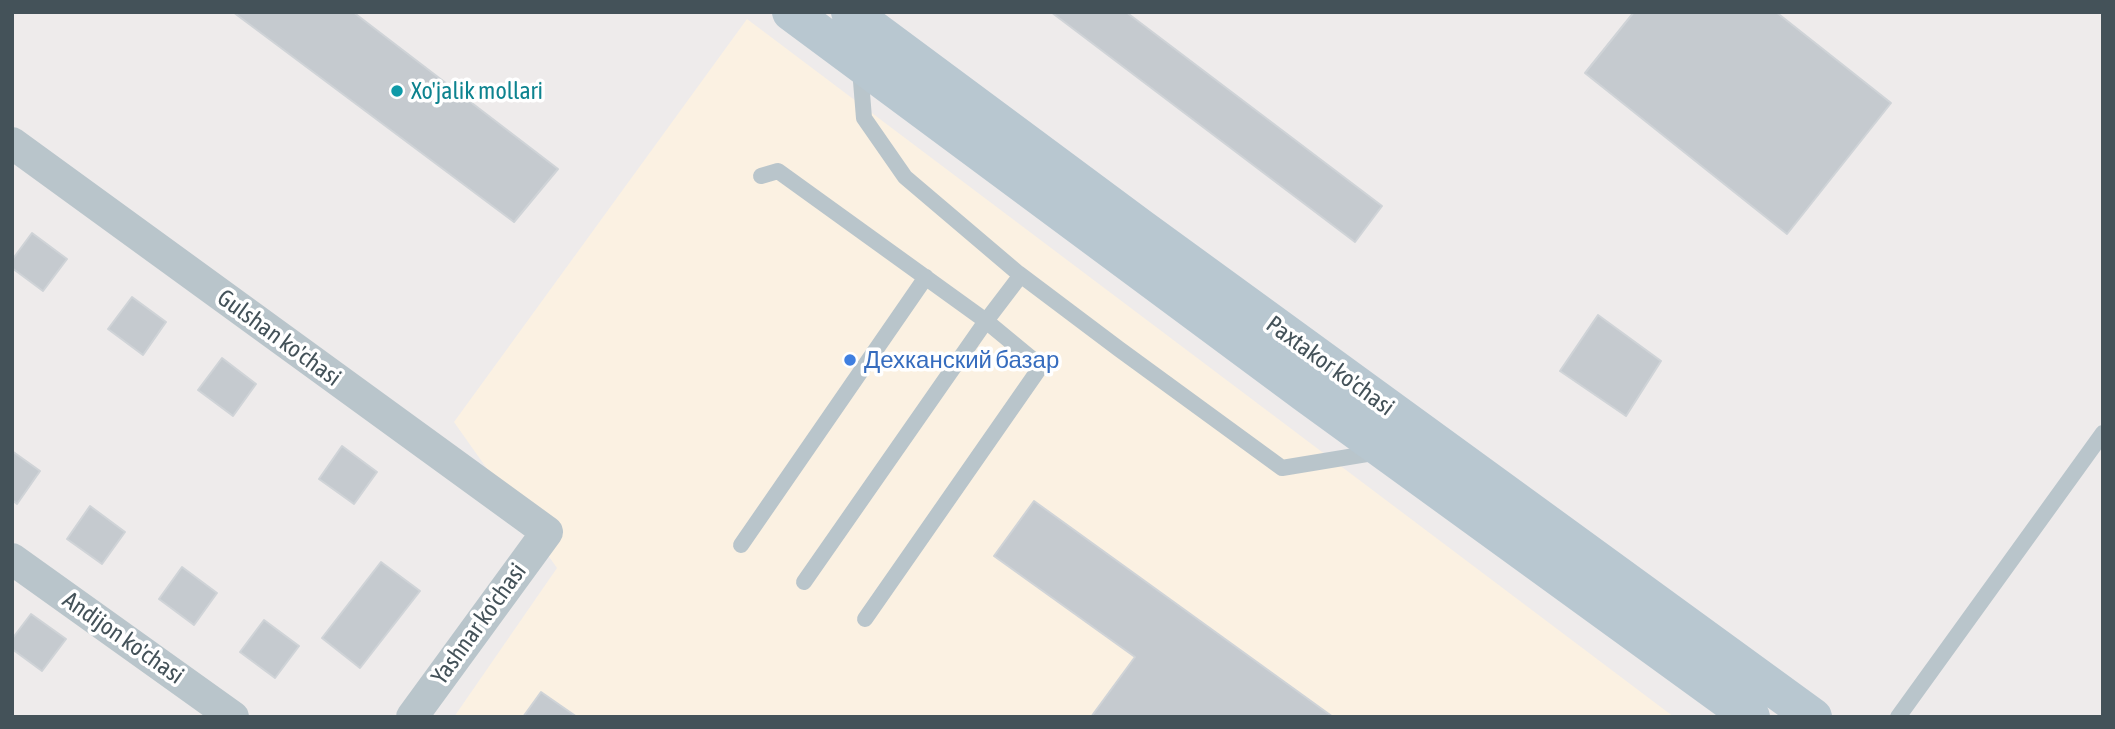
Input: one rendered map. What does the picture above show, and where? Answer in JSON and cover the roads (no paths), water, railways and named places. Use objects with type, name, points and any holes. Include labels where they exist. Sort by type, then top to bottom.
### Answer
[{"type":"main road","name":"Paxtakor ko'chasi","points":[[791,12],[1385,452],[1751,717]]},
{"type":"main road","name":"Paxtakor ko'chasi","points":[[850,12],[1151,236],[1813,717]]},
{"type":"street","name":"Gulshan ko'chasi","points":[[12,143],[547,532]]},
{"type":"street","name":"Yashnar ko'chasi","points":[[412,717],[547,532]]},
{"type":"street","name":"Andijon ko'chasi","points":[[12,559],[233,717]]},
{"type":"lane","points":[[860,63],[864,118],[905,177],[1021,275],[1118,349],[1282,468],[1385,452]]},
{"type":"lane","points":[[761,176],[778,170],[986,321],[1032,359],[1037,372],[865,619]]},
{"type":"lane","points":[[804,582],[1021,275]]},
{"type":"lane","points":[[741,545],[926,277]]},
{"type":"lane","points":[[1898,717],[2103,433]]},
{"type":"place","name":"Xo'jalik mollari","points":[[397,91]]},
{"type":"place","name":"Дехканский базар","points":[[850,360]]}]
